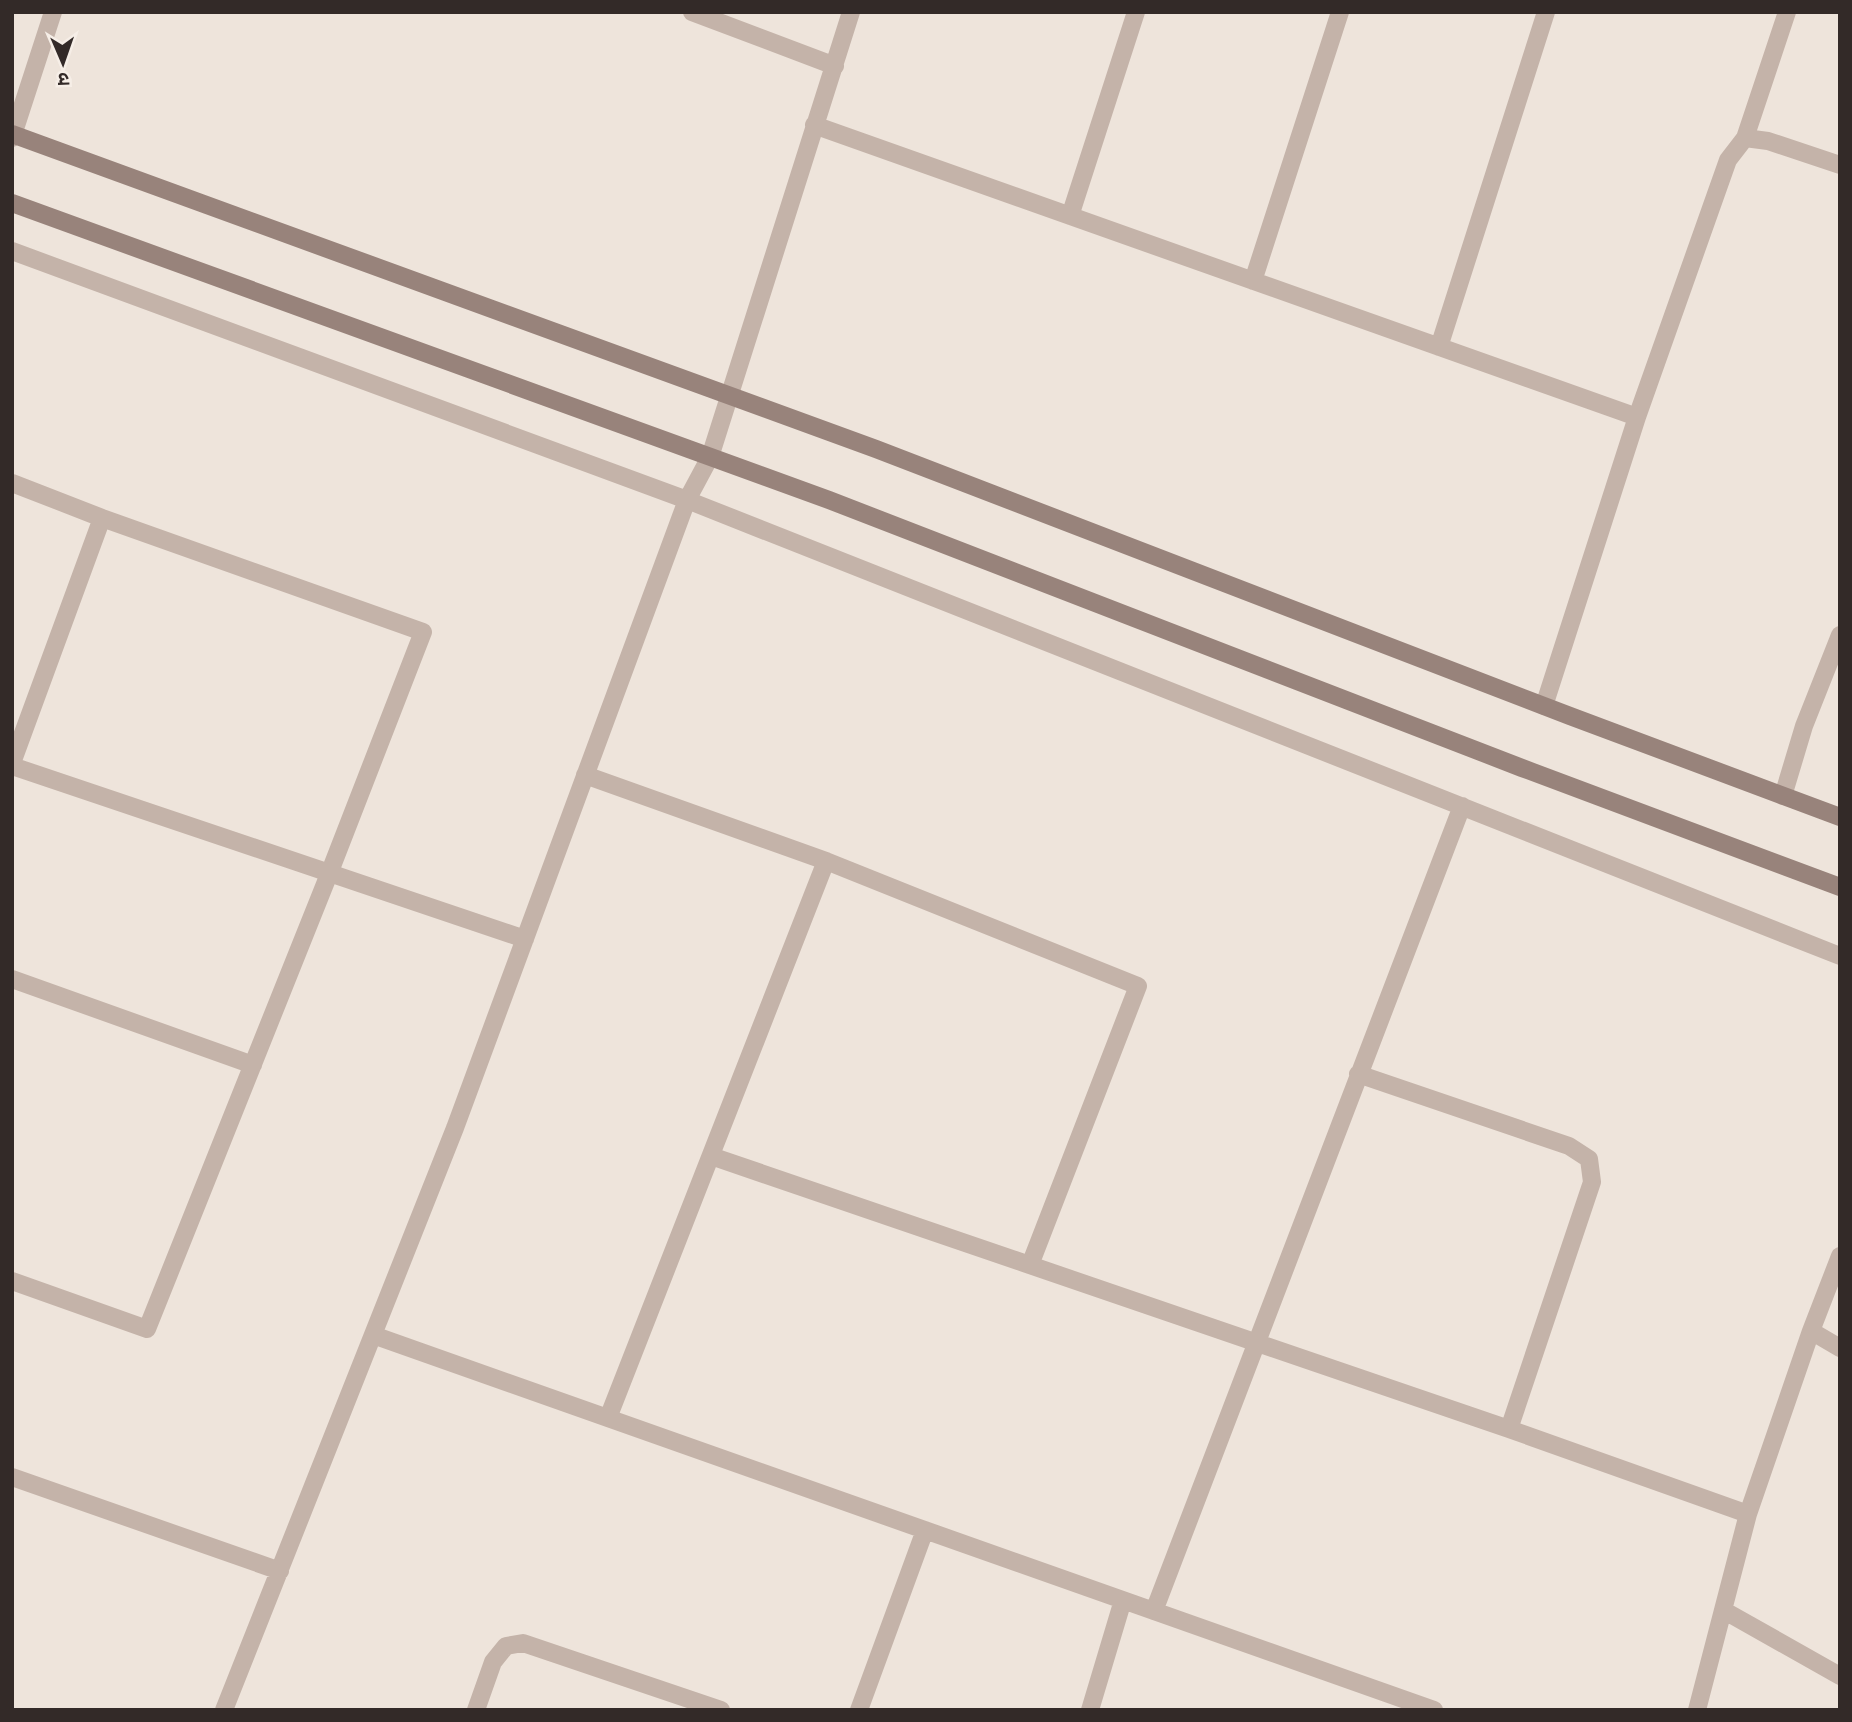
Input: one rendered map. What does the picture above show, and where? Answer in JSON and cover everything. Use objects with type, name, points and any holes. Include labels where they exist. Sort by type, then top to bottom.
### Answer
[{"type":"street","points":[[52,12],[13,135],[889,453],[1544,706],[1840,817]]},
{"type":"street","points":[[692,12],[835,66]]},
{"type":"street","points":[[224,1710],[455,1128],[687,499],[709,457],[852,12]]},
{"type":"street","points":[[1070,216],[1136,12]]},
{"type":"street","points":[[1253,281],[1340,12]]},
{"type":"street","points":[[1438,347],[1546,12]]},
{"type":"street","points":[[1544,706],[1637,418],[1728,160],[1745,138],[1787,12]]},
{"type":"street","points":[[814,125],[1637,418]]},
{"type":"street","points":[[1745,138],[1768,141],[1840,165]]},
{"type":"street","points":[[12,203],[829,500],[1840,887]]},
{"type":"street","points":[[12,251],[687,499],[1840,956]]},
{"type":"street","points":[[12,483],[102,518],[423,632],[147,1329],[12,1281]]},
{"type":"street","points":[[102,518],[12,764],[525,939]]},
{"type":"street","points":[[1783,796],[1804,726],[1840,635]]},
{"type":"street","points":[[585,775],[826,861],[1138,986],[1030,1265]]},
{"type":"street","points":[[1154,1611],[1462,806]]},
{"type":"street","points":[[608,1418],[826,861]]},
{"type":"street","points":[[12,979],[253,1065]]},
{"type":"street","points":[[1358,1074],[1569,1146],[1589,1159],[1592,1182],[1509,1429]]},
{"type":"street","points":[[711,1156],[1509,1429],[1748,1514]]},
{"type":"street","points":[[1697,1710],[1748,1514],[1811,1331],[1840,1256]]},
{"type":"street","points":[[1811,1331],[1840,1348]]},
{"type":"street","points":[[373,1335],[1434,1710]]},
{"type":"street","points":[[12,1477],[279,1571]]},
{"type":"street","points":[[859,1710],[925,1530]]},
{"type":"street","points":[[1090,1710],[1124,1600]]},
{"type":"street","points":[[1723,1610],[1840,1676]]},
{"type":"street","points":[[476,1710],[494,1662],[506,1646],[523,1643],[721,1710]]}]
